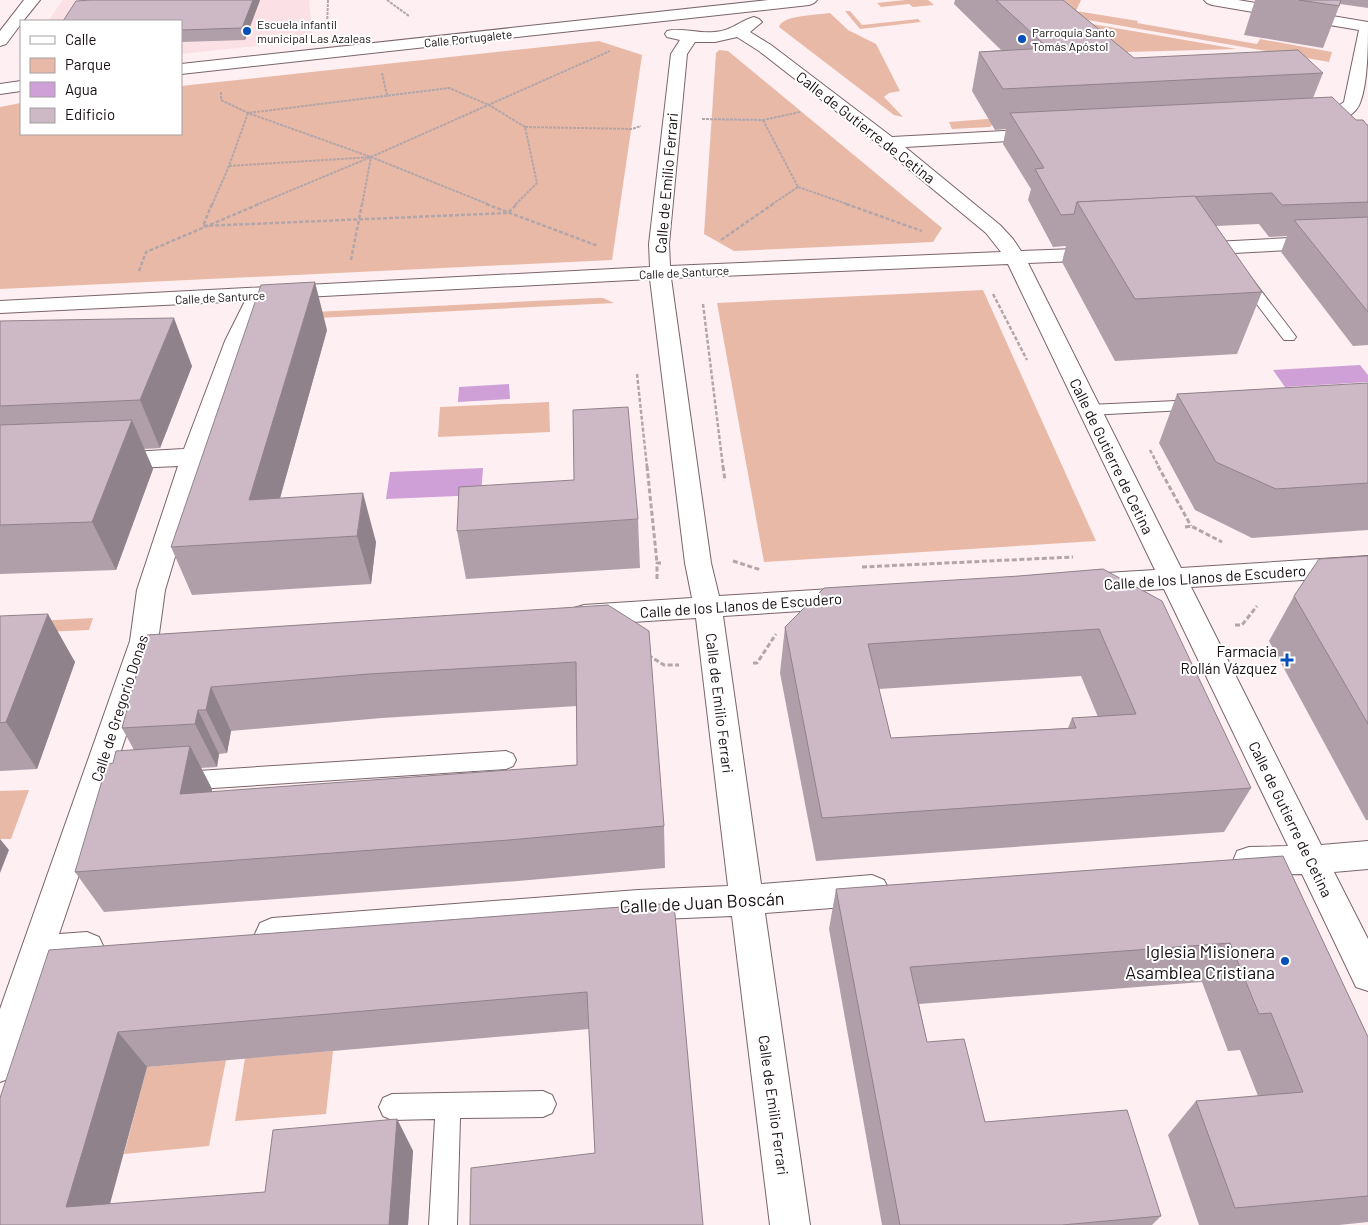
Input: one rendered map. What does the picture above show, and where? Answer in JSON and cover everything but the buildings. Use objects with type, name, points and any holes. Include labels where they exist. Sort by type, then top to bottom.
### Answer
[{"type":"street","points":[[0,41],[32,0]]},
{"type":"street","name":"Calle Portugalete","points":[[182,69],[648,19],[749,4],[809,0]]},
{"type":"street","points":[[1212,0],[1367,27],[1352,103],[1346,112],[1335,117],[1299,121]]},
{"type":"street","points":[[655,2],[649,8],[647,13],[648,19],[659,28],[668,32],[691,37],[717,36],[739,32],[753,23],[757,13],[749,4]]},
{"type":"street","name":"Calle de Gutierre de Cetina","points":[[739,32],[765,48],[888,143],[993,229],[1006,243],[1368,975]]},
{"type":"street","name":"Calle de Emilio Ferrari","points":[[691,37],[679,54],[659,244],[660,274],[698,563],[708,608],[790,1225]]},
{"type":"street","points":[[0,89],[20,86]]},
{"type":"street","points":[[888,143],[1060,134]]},
{"type":"street","points":[[1172,250],[1228,258],[1368,240]]},
{"type":"street","name":"Calle de Santurce","points":[[0,307],[715,270],[1123,252]]},
{"type":"street","name":"Calle de Gregorio Donas","points":[[0,1064],[36,952],[103,786],[144,640],[151,590],[193,457],[236,341],[258,295]]},
{"type":"street","points":[[87,462],[193,457]]},
{"type":"street","name":"Calle de los Llanos de Escudero","points":[[1069,586],[1368,566]]},
{"type":"street","name":"Calle de los Llanos de Escudero","points":[[555,617],[870,597]]},
{"type":"street","points":[[144,640],[173,640]]},
{"type":"street","points":[[1222,861],[1311,860],[1368,855]]},
{"type":"street","name":"Calle de Juan Boscán","points":[[243,936],[647,904],[746,900],[902,887]]},
{"type":"street","points":[[36,952],[115,946]]},
{"type":"lane","points":[[1228,258],[1289,337]]},
{"type":"lane","points":[[1089,410],[1217,405]]},
{"type":"lane","points":[[162,782],[506,760]]},
{"type":"lane","points":[[392,1107],[543,1104]]},
{"type":"lane","points":[[442,1225],[448,1106]]},
{"type":"path","points":[[327,30],[328,0]]},
{"type":"path","points":[[126,301],[146,252],[203,226],[371,158],[613,50]]},
{"type":"path","points":[[221,65],[221,100],[248,113],[371,158],[508,213],[605,248]]},
{"type":"path","points":[[248,113],[449,88],[489,105],[525,127],[632,129],[672,119],[763,120],[798,187],[928,233]]},
{"type":"path","points":[[203,226],[229,166],[248,113]]},
{"type":"path","points":[[203,226],[508,213],[537,183],[525,127]]},
{"type":"path","points":[[229,166],[371,158]]},
{"type":"path","points":[[345,290],[371,158]]},
{"type":"path","points":[[715,270],[711,247],[798,187]]},
{"type":"path","points":[[703,304],[725,482]]},
{"type":"path","points":[[636,366],[657,563]]},
{"type":"path","points":[[733,551],[734,561]]},
{"type":"path","points":[[856,567],[1076,557]]},
{"type":"shaded area","name":"Escuela infantil municipal Las Azaleas","points":[[63,0],[309,0],[313,40],[182,54],[182,20],[49,20]]},
{"type":"green space","points":[[928,0],[934,5],[913,7],[909,4],[881,7],[877,3]]},
{"type":"green space","points":[[1063,0],[1081,0],[1076,11]]},
{"type":"green space","points":[[845,11],[850,11],[862,25],[918,19],[921,22],[860,29]]},
{"type":"green space","points":[[1077,11],[1257,44],[1260,39],[1332,52],[1329,62],[1088,20]]},
{"type":"green space","points":[[830,13],[848,30],[876,44],[900,91],[889,93],[884,97],[903,117],[894,115],[779,27],[782,23],[793,18]]},
{"type":"green space","points":[[1092,24],[1237,49],[1127,52]]},
{"type":"green space","points":[[599,41],[642,55],[612,260],[0,289],[0,107],[20,103],[20,135],[182,135],[182,86]]},
{"type":"green space","points":[[719,50],[728,51],[942,228],[933,242],[734,251],[704,234],[716,53]]},
{"type":"green space","points":[[999,118],[990,127],[952,129],[949,122]]},
{"type":"green space","points":[[983,290],[1096,541],[764,562],[717,303]]},
{"type":"green space","points":[[603,298],[614,303],[278,320],[294,313]]},
{"type":"green space","points":[[549,402],[550,432],[438,437],[440,407]]},
{"type":"green space","points":[[93,618],[89,630],[0,634],[0,623]]},
{"type":"green space","points":[[29,790],[11,839],[0,839],[0,791]]},
{"type":"green space","points":[[333,1051],[326,1114],[235,1121],[245,1058]]},
{"type":"green space","points":[[226,1060],[209,1146],[124,1154],[147,1067]]},
{"type":"water","points":[[1360,365],[1368,375],[1368,382],[1285,387],[1273,370]]},
{"type":"water","points":[[509,384],[510,399],[458,402],[459,387]]},
{"type":"water","points":[[483,468],[481,495],[386,499],[390,472]]},
{"type":"place","name":"Escuela infantil municipal Las Azaleas","points":[[247,31]]},
{"type":"place","name":"Parroquia Santo Tomás Apóstol","points":[[1022,39]]},
{"type":"place","name":"Farmacia Rollán Vázquez","points":[[1287,660]]},
{"type":"place","name":"Iglesia Misionera Asamblea Cristiana","points":[[1285,961]]}]
